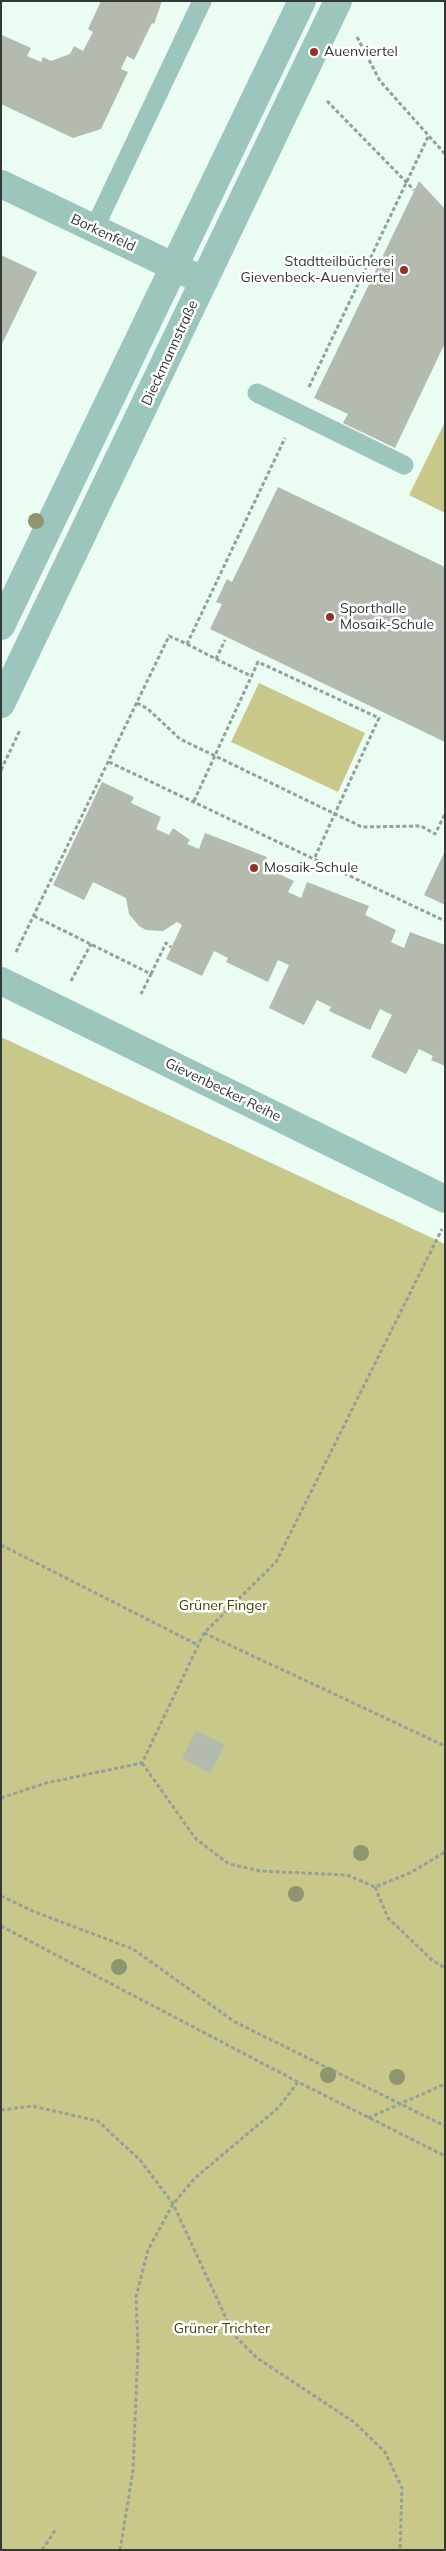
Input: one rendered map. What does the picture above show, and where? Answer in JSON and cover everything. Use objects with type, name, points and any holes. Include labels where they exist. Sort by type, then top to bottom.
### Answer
[{"type":"street","points":[[1,626],[302,1]]},
{"type":"street","name":"Dieckmannstraße","points":[[1,704],[338,1]]},
{"type":"street","name":"Borkenfeld","points":[[1,184],[204,281]]},
{"type":"street","name":"Gievenbecker Reihe","points":[[2,981],[445,1199]]},
{"type":"lane","points":[[94,229],[202,1]]},
{"type":"lane","points":[[257,393],[404,465]]},
{"type":"path","points":[[355,31],[380,81],[445,154]]},
{"type":"path","points":[[323,96],[414,190]]},
{"type":"path","points":[[187,644],[428,137]]},
{"type":"path","points":[[2,981],[110,762],[169,636],[252,676]]},
{"type":"path","points":[[216,659],[225,640]]},
{"type":"path","points":[[194,801],[258,662],[379,718],[315,857]]},
{"type":"path","points":[[137,703],[148,709],[180,740],[362,827],[421,826],[435,834],[445,814]]},
{"type":"path","points":[[110,762],[315,857],[445,920]]},
{"type":"path","points":[[34,916],[151,974]]},
{"type":"path","points":[[141,994],[166,943],[171,947]]},
{"type":"path","points":[[57,1008],[91,944]]},
{"type":"path","points":[[142,1763],[204,1633],[276,1562],[444,1224]]},
{"type":"path","points":[[1,1545],[198,1645]]},
{"type":"path","points":[[204,1633],[445,1746]]},
{"type":"path","points":[[1,1798],[46,1783],[142,1763]]},
{"type":"path","points":[[142,1763],[196,1838],[229,1864],[260,1871],[347,1875],[375,1887],[388,1918],[432,1960],[445,1968]]},
{"type":"path","points":[[375,1887],[410,1873],[445,1852]]},
{"type":"path","points":[[1,1896],[35,1912],[133,1949],[235,2022],[445,2126]]},
{"type":"path","points":[[1,1926],[298,2082],[445,2156]]},
{"type":"path","points":[[120,2550],[132,2471],[138,2349],[136,2297],[148,2250],[172,2204],[195,2178],[278,2108],[298,2082]]},
{"type":"path","points":[[368,2118],[445,2084]]},
{"type":"path","points":[[1,2110],[32,2106],[98,2121],[141,2161],[172,2204],[234,2335],[257,2358],[354,2422],[384,2452],[402,2488],[400,2550]]},
{"type":"path","points":[[42,2550],[56,2529]]},
{"type":"green space","points":[[445,422],[445,513],[409,495]]},
{"type":"green space","points":[[259,683],[365,733],[338,792],[231,742]]},
{"type":"green space","name":"Grüner Finger","points":[[1,1037],[445,1244],[445,2550],[1,2550]]},
{"type":"building","points":[[101,1],[162,1],[154,24],[152,23],[134,60],[127,56],[121,69],[128,72],[101,129],[73,138],[1,104],[2,35],[31,48],[27,56],[41,62],[43,57],[51,61],[70,54],[74,46],[83,51],[93,32],[88,29]]},
{"type":"building","points":[[419,181],[445,209],[445,343],[395,448],[343,423],[348,414],[314,398]]},
{"type":"building","points":[[1,255],[37,272],[1,346]]},
{"type":"building","name":"Sporthalle Mosaik-Schule","points":[[278,487],[445,567],[445,742],[210,629],[222,604],[216,602],[227,579],[232,582]]},
{"type":"building","points":[[102,782],[134,797],[131,803],[161,817],[156,829],[169,835],[173,828],[190,840],[187,844],[199,849],[205,833],[267,857],[262,866],[294,881],[288,892],[301,898],[307,882],[369,906],[365,915],[396,930],[391,942],[404,948],[410,932],[445,945],[445,1066],[431,1060],[433,1056],[419,1049],[406,1074],[371,1057],[392,1015],[380,1009],[370,1030],[329,1011],[331,1007],[317,1000],[304,1025],[269,1008],[289,965],[278,960],[268,982],[226,962],[228,958],[214,951],[202,976],[166,959],[182,925],[177,922],[163,931],[146,930],[139,926],[129,914],[126,898],[93,882],[84,900],[53,885]]},
{"type":"building","points":[[445,851],[445,905],[424,895]]},
{"type":"building","points":[[196,1731],[225,1745],[210,1773],[182,1758]]},
{"type":"place","name":"Auenviertel","points":[[314,52]]},
{"type":"place","name":"Stadtteilbücherei Gievenbeck-Auenviertel","points":[[404,270]]},
{"type":"place","name":"Sporthalle Mosaik-Schule","points":[[330,617]]},
{"type":"place","name":"Mosaik-Schule","points":[[254,868]]},
{"type":"park label","name":"Grüner Trichter","points":[[222,2329]]}]
